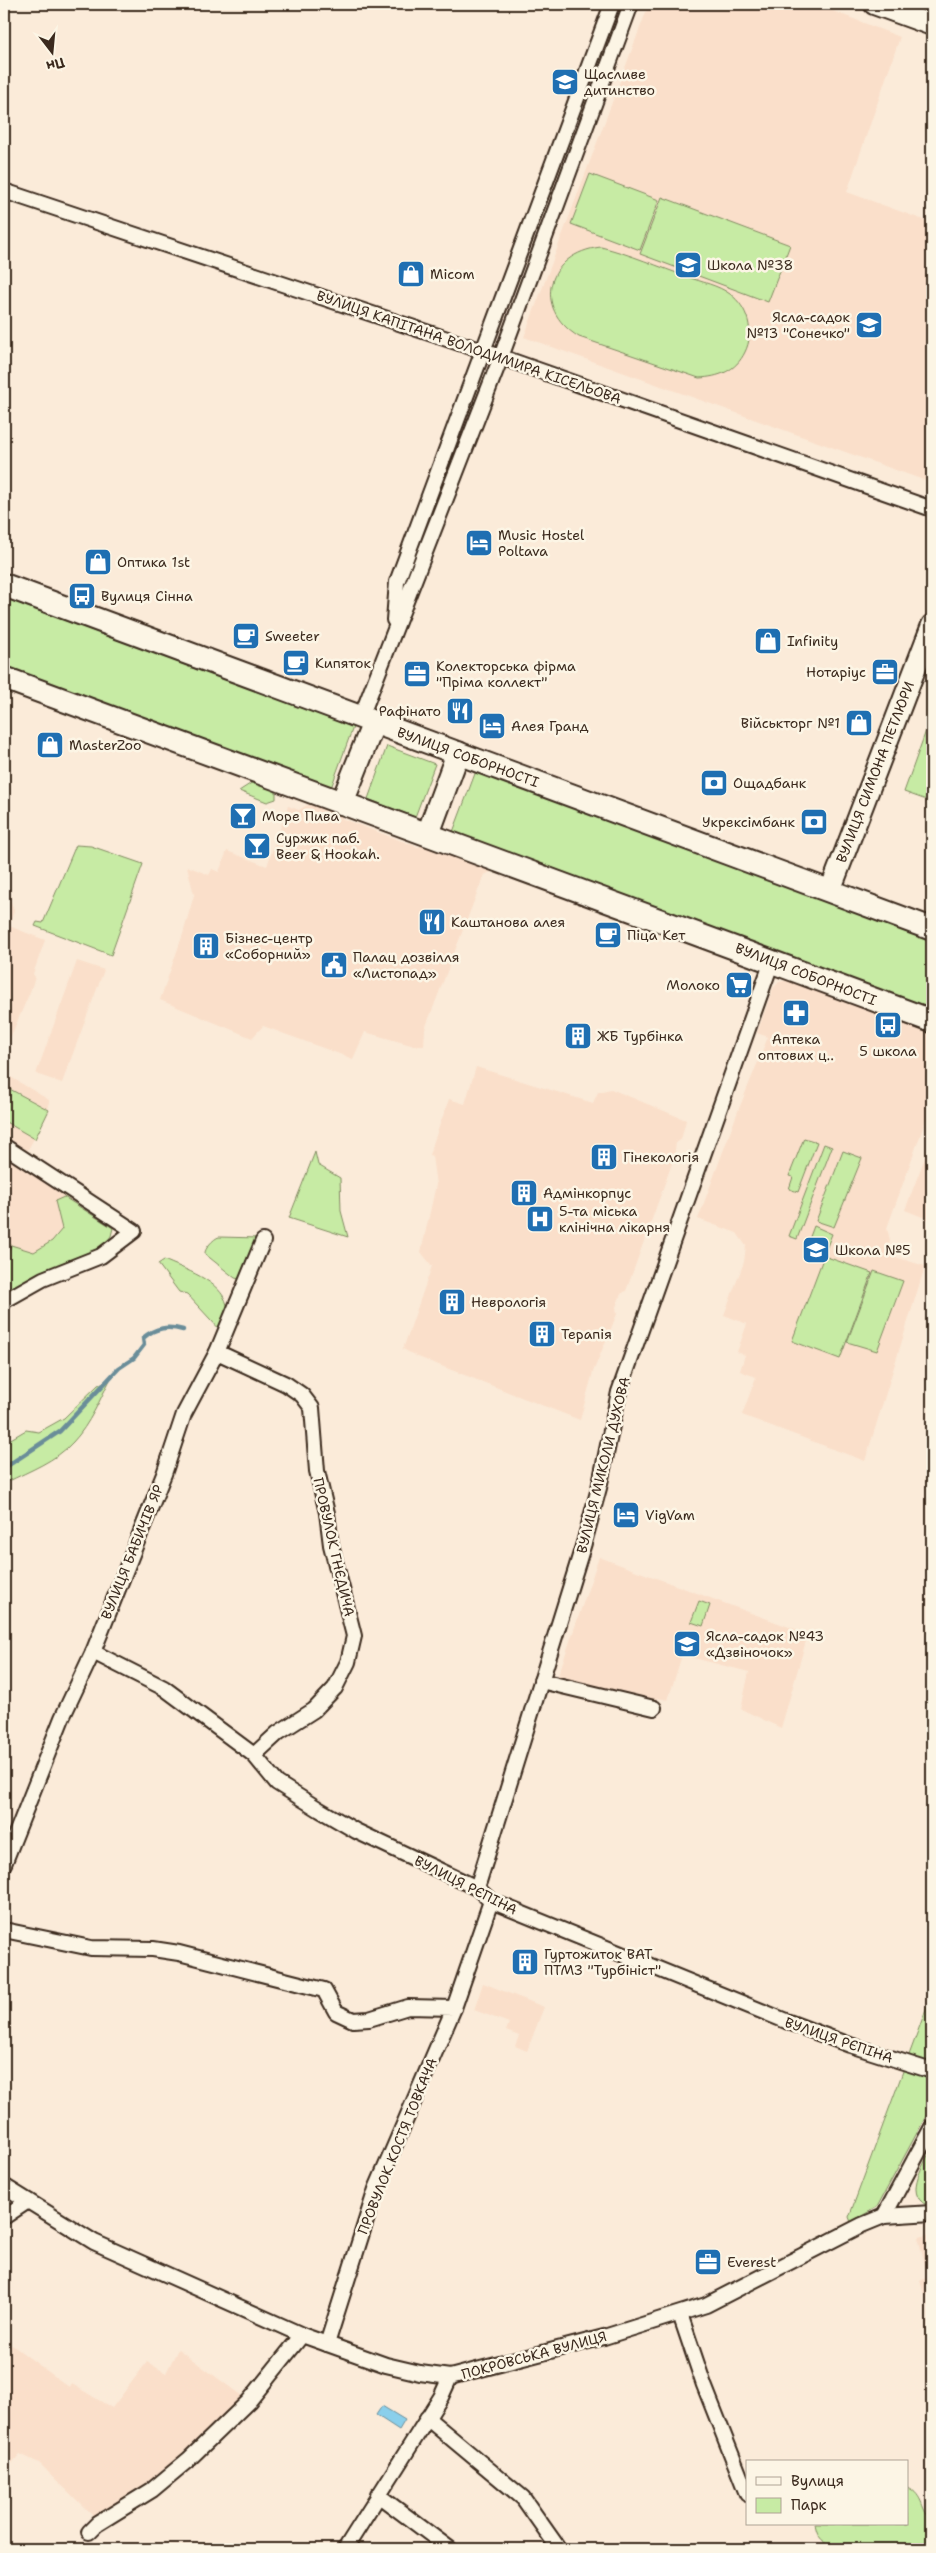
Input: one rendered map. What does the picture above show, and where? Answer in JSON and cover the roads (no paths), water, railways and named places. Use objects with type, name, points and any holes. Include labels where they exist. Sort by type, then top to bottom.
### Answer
[{"type":"main road","name":"ВУЛИЦЯ СОБОРНОСТІ","points":[[4,585],[932,929]]},
{"type":"main road","name":"ВУЛИЦЯ СОБОРНОСТІ","points":[[4,678],[932,1021]]},
{"type":"main road","points":[[342,803],[367,719]]},
{"type":"main road","points":[[428,834],[458,753]]},
{"type":"street","points":[[393,634],[397,582],[612,4]]},
{"type":"street","points":[[367,719],[393,634],[502,357],[630,4]]},
{"type":"street","points":[[874,4],[932,25]]},
{"type":"street","name":"ВУЛИЦЯ КАПІТАНА ВОЛОДИМИРА КІСЕЛЬОВА","points":[[4,191],[483,350],[932,509]]},
{"type":"street","name":"ВУЛИЦЯ СИМОНА ПЕТЛЮРИ","points":[[830,891],[932,625]]},
{"type":"street","name":"ВУЛИЦЯ МИКОЛИ ДУХОВА","points":[[476,1888],[584,1543],[599,1488],[618,1392],[704,1158],[772,961]]},
{"type":"street","points":[[4,1146],[134,1231],[101,1256],[43,1279],[4,1300]]},
{"type":"street","name":"ВУЛИЦЯ БАБИЧІВ ЯР","points":[[4,1864],[62,1718],[93,1652],[164,1474],[184,1414],[217,1352],[263,1241]]},
{"type":"street","name":"ПРОВУЛОК ГНЄДИЧА","points":[[217,1352],[286,1384],[302,1395],[312,1408],[317,1471],[327,1513],[331,1546],[354,1636],[348,1662],[334,1688],[314,1710],[278,1733],[254,1755]]},
{"type":"street","name":"ВУЛИЦЯ РЄПІНА","points":[[93,1652],[164,1688],[254,1755],[277,1783],[320,1810],[363,1834],[476,1888],[491,1901],[786,2022],[932,2071]]},
{"type":"street","points":[[541,1681],[654,1708]]},
{"type":"street","name":"ПРОВУЛОК КОСТЯ ТОВКАЧА","points":[[327,2344],[376,2189],[454,2008],[491,1901]]},
{"type":"street","points":[[4,1930],[75,1946],[108,1950],[153,1949],[179,1952],[231,1965],[324,1990],[336,2012],[353,2020],[369,2019],[408,2007],[454,2008]]},
{"type":"street","points":[[884,2216],[932,2127]]},
{"type":"street","name":"ПОКРОВСЬКА ВУЛИЦЯ","points":[[4,2186],[94,2242],[302,2335],[395,2367],[434,2376],[450,2377],[547,2354],[680,2314],[731,2294],[862,2225],[884,2216],[932,2213]]},
{"type":"street","points":[[4,2217],[28,2202]]},
{"type":"street","points":[[680,2314],[704,2385],[746,2491]]},
{"type":"street","points":[[89,2532],[96,2524],[152,2490],[194,2454],[250,2401],[302,2335]]},
{"type":"street","points":[[345,2549],[427,2418],[450,2377]]},
{"type":"street","points":[[427,2418],[523,2498],[559,2549]]},
{"type":"street","points":[[378,2495],[450,2549]]},
{"type":"water","points":[[382,2406],[405,2420],[399,2430],[376,2415]]},
{"type":"waterway","points":[[4,1468],[60,1431],[119,1368],[134,1358],[144,1345],[143,1338],[162,1328],[183,1330]]},
{"type":"place","name":"Щасливе дитинство","points":[[565,82]]},
{"type":"place","name":"Школа №38","points":[[688,265]]},
{"type":"place","name":"Micom","points":[[411,274]]},
{"type":"place","name":"Ясла-садок №13 \"Сонечко\"","points":[[869,325]]},
{"type":"place","name":"Music Hostel Poltava","points":[[479,543]]},
{"type":"place","name":"Оптика 1st","points":[[98,562]]},
{"type":"place","name":"Вулиця Сінна","points":[[82,596]]},
{"type":"place","name":"Sweeter","points":[[246,636]]},
{"type":"place","name":"Infinity","points":[[768,641]]},
{"type":"place","name":"Кипяток","points":[[296,663]]},
{"type":"place","name":"Нотаріус","points":[[885,672]]},
{"type":"place","name":"Колекторська фірма \"Пріма коллект\"","points":[[417,674]]},
{"type":"place","name":"Рафінато","points":[[460,711]]},
{"type":"place","name":"Військторг №1","points":[[859,723]]},
{"type":"place","name":"Алея Гранд","points":[[492,726]]},
{"type":"place","name":"MasterZoo","points":[[50,745]]},
{"type":"place","name":"Ощадбанк","points":[[714,783]]},
{"type":"place","name":"Море Пива","points":[[243,816]]},
{"type":"place","name":"Укрексімбанк","points":[[814,822]]},
{"type":"place","name":"Суржик паб. Beer & Hookah.","points":[[257,846]]},
{"type":"place","name":"Каштанова алея","points":[[432,922]]},
{"type":"place","name":"Піца Кет","points":[[608,935]]},
{"type":"place","name":"Бізнес-центр «Соборний»","points":[[206,946]]},
{"type":"place","name":"Палац дозвілля «Листопад»","points":[[334,965]]},
{"type":"place","name":"Молоко","points":[[739,985]]},
{"type":"place","name":"Аптека оптових ц‥","points":[[796,1013]]},
{"type":"place","name":"5 школа","points":[[888,1025]]},
{"type":"place","name":"ЖБ Турбінка","points":[[578,1036]]},
{"type":"place","name":"Гінекологія","points":[[604,1157]]},
{"type":"place","name":"Адмінкорпус","points":[[524,1193]]},
{"type":"place","name":"5-та міська клінічна лікарня","points":[[540,1219]]},
{"type":"place","name":"Школа №5","points":[[816,1250]]},
{"type":"place","name":"Неврологія","points":[[452,1302]]},
{"type":"place","name":"Терапія","points":[[542,1334]]},
{"type":"place","name":"VigVam","points":[[626,1515]]},
{"type":"place","name":"Ясла-садок №43 «Дзвіночок»","points":[[687,1644]]},
{"type":"place","name":"Гуртожиток ВАТ ПТМЗ \"Турбініст\"","points":[[525,1962]]},
{"type":"place","name":"Everest","points":[[708,2262]]}]
